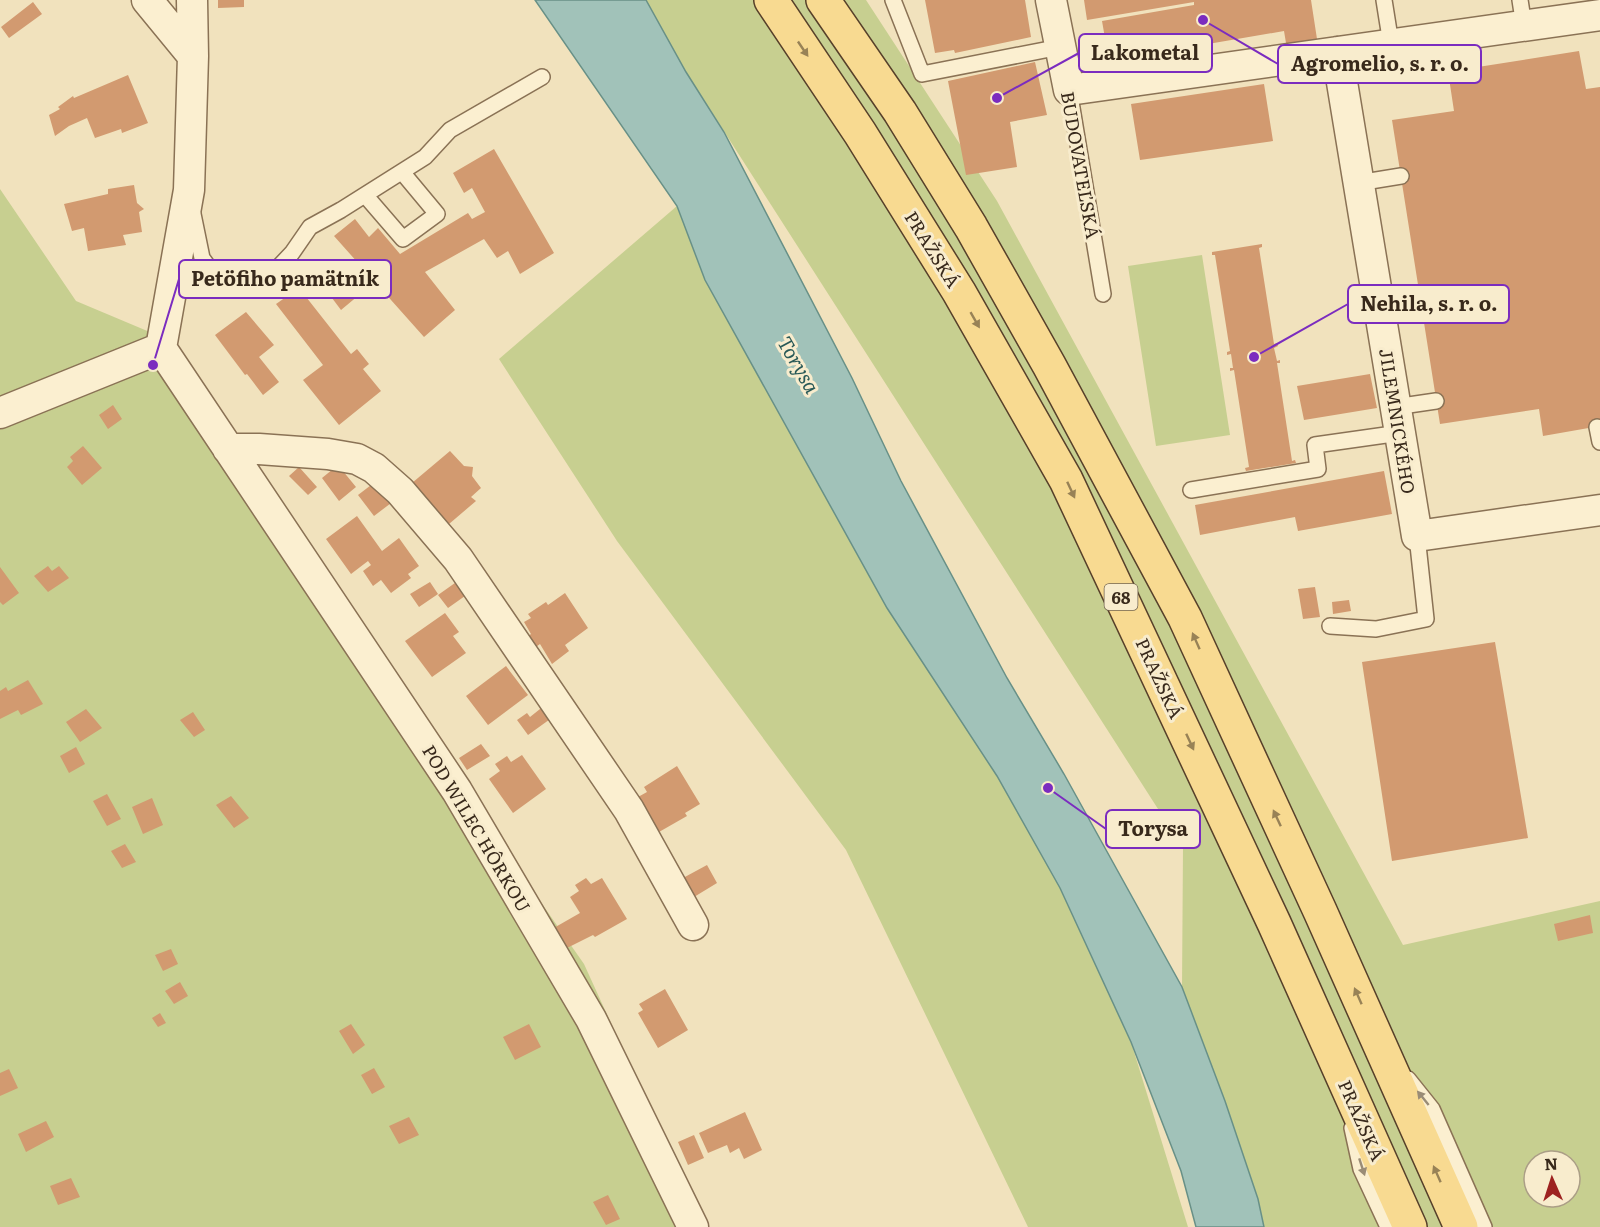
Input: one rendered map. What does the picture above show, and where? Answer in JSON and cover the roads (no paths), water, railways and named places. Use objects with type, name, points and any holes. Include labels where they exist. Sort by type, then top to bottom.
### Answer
[{"type":"main road","name":"PRAŽSKÁ","points":[[771,0],[860,133],[953,282],[1066,480],[1194,750],[1410,1227]]},
{"type":"main road","name":"68","points":[[823,0],[900,112],[971,227],[1049,365],[1185,618],[1461,1227]]},
{"type":"street","points":[[147,0],[193,56]]},
{"type":"street","points":[[0,413],[161,348],[189,190],[193,56],[192,0]]},
{"type":"street","name":"BUDOVATEĽSKÁ","points":[[1051,0],[1069,90]]},
{"type":"street","points":[[1069,90],[1391,44],[1522,13],[1600,15]]},
{"type":"street","name":"JILEMNICKÉHO","points":[[1337,52],[1417,536]]},
{"type":"street","name":"POD WILEC HÔRKOU","points":[[161,348],[457,791],[591,1019],[693,1227]]},
{"type":"street","points":[[228,449],[279,450],[357,459],[374,468],[400,491],[458,560],[629,810],[693,925]]},
{"type":"street","points":[[1417,536],[1600,510]]},
{"type":"lane","points":[[893,0],[922,74],[1060,47]]},
{"type":"lane","points":[[1384,0],[1391,44]]},
{"type":"lane","points":[[189,190],[202,258],[215,276],[232,285],[254,283],[273,273],[292,253],[310,226],[425,157],[450,130],[542,77]]},
{"type":"lane","name":"BUDOVATEĽSKÁ","points":[[1069,90],[1103,294]]},
{"type":"lane","points":[[365,195],[403,239],[437,214],[402,172]]},
{"type":"lane","points":[[1358,183],[1401,176]]},
{"type":"lane","points":[[1378,302],[1420,294]]},
{"type":"lane","points":[[1191,490],[1318,469],[1315,445],[1398,420],[1436,401]]},
{"type":"lane","points":[[1330,626],[1376,629],[1426,619],[1417,536]]},
{"type":"lane","points":[[1378,1042],[1432,1109],[1484,1227]]},
{"type":"lane","points":[[1340,1070],[1361,1168],[1388,1227]]},
{"type":"water","points":[[535,0],[646,0],[686,72],[724,132],[852,378],[901,481],[1007,678],[1064,774],[1182,987],[1225,1101],[1258,1199],[1264,1227],[1196,1227],[1181,1171],[1131,1042],[1060,888],[997,776],[887,608],[705,280],[677,206]]},
{"type":"place","name":"Agromelio, s. r. o.","points":[[1203,20]]},
{"type":"place","name":"Lakometal","points":[[997,98]]},
{"type":"place","name":"Nehila, s. r. o.","points":[[1254,357]]},
{"type":"place","name":"Petöfiho pamätník","points":[[153,365]]},
{"type":"place","name":"Torysa","points":[[1048,788]]}]
